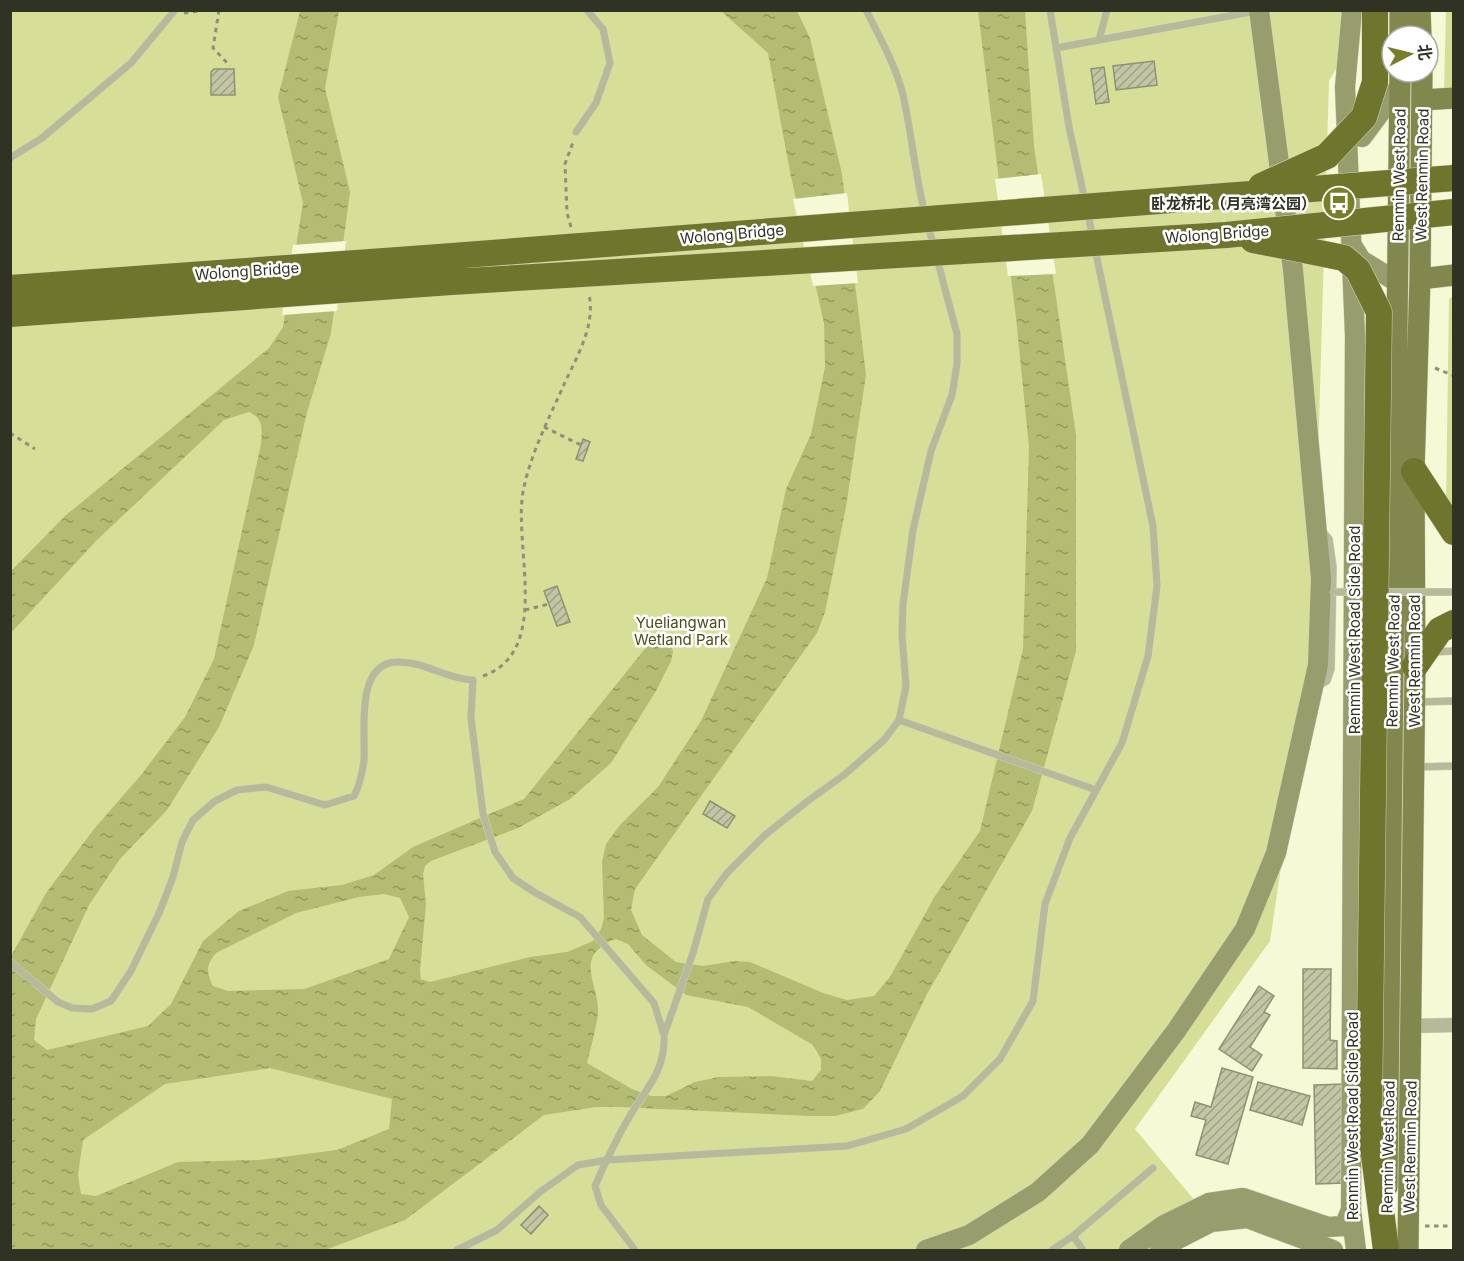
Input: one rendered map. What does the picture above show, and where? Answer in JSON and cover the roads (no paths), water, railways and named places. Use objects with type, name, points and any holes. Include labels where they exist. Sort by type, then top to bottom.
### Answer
[{"type":"highway","points":[[1244,193],[1327,156],[1364,117],[1375,82],[1375,10]]},
{"type":"highway","name":"Wolong Bridge","points":[[10,288],[439,257],[1454,177]]},
{"type":"highway","name":"Wolong Bridge","points":[[10,314],[451,282],[1226,235],[1454,212]]},
{"type":"highway","points":[[1226,235],[1344,258],[1358,270],[1379,312],[1369,1115],[1386,1251]]},
{"type":"highway","points":[[1414,471],[1454,532]]},
{"type":"highway","points":[[1420,659],[1440,630],[1454,623]]},
{"type":"main road","name":"Renmin West Road","points":[[1386,1251],[1400,84]]},
{"type":"main road","name":"West Renmin Road","points":[[1408,1251],[1414,702],[1420,659],[1414,471],[1420,279],[1422,84]]},
{"type":"main road","points":[[1423,100],[1454,98]]},
{"type":"main road","points":[[1420,279],[1454,275]]},
{"type":"street","points":[[1338,10],[1347,24],[1349,46]]},
{"type":"street","name":"Renmin West Road Side Road","points":[[1352,10],[1345,87],[1355,360],[1351,1210],[1356,1251]]},
{"type":"street","points":[[926,1251],[969,1235],[1038,1192],[1090,1145],[1176,1031],[1245,929],[1276,853],[1318,665],[1321,578],[1293,270],[1260,11]]},
{"type":"street","points":[[1348,159],[1397,84]]},
{"type":"street","points":[[1352,244],[1361,260],[1397,282]]},
{"type":"street","points":[[1411,1026],[1454,1025]]},
{"type":"street","points":[[1129,1251],[1164,1225],[1209,1203],[1243,1198],[1328,1227],[1344,1226],[1351,1210]]},
{"type":"street","points":[[1160,1251],[1170,1242],[1211,1222],[1247,1218],[1333,1251]]},
{"type":"lane","points":[[576,132],[596,103],[610,63],[603,29],[587,10]]},
{"type":"lane","points":[[664,1035],[693,953],[708,899],[727,873],[765,835],[844,775],[884,740],[900,720],[906,686],[902,636],[903,604],[913,530],[931,451],[952,395],[957,364],[957,334],[917,183],[903,93],[890,58],[866,10]]},
{"type":"lane","points":[[457,1251],[497,1230],[540,1192],[578,1165],[607,1160],[848,1146],[906,1129],[963,1096],[1000,1059],[1034,1001],[1046,904],[1070,838],[1122,743],[1148,656],[1157,586],[1153,526],[1069,127],[1050,10]]},
{"type":"lane","points":[[1099,40],[1107,10]]},
{"type":"lane","points":[[1056,48],[1260,11]]},
{"type":"lane","points":[[10,158],[42,138],[131,63],[174,12]]},
{"type":"lane","points":[[1313,689],[1327,681],[1331,669],[1333,592],[1333,567],[1329,539],[1316,525]]},
{"type":"lane","points":[[1333,592],[1454,592]]},
{"type":"lane","points":[[1420,659],[1454,651]]},
{"type":"lane","points":[[10,962],[58,1002],[72,1008],[92,1009],[111,1001],[131,971],[160,911],[182,842],[193,820],[215,801],[237,790],[266,787],[325,805],[354,796],[361,783],[364,759],[365,696],[371,679],[381,668],[393,662],[418,664],[446,676],[473,680],[471,718],[483,814],[495,852],[513,878],[579,917],[654,1003],[664,1035],[665,1049],[662,1063],[628,1118],[595,1186],[601,1204],[635,1251]]},
{"type":"lane","points":[[1414,702],[1454,701]]},
{"type":"lane","points":[[900,720],[1096,790]]},
{"type":"lane","points":[[1414,767],[1454,766]]},
{"type":"lane","points":[[1052,1251],[1153,1168]]},
{"type":"lane","points":[[1073,1236],[1083,1251]]},
{"type":"water","points":[[300,11],[339,11],[325,88],[350,192],[331,333],[306,416],[254,645],[219,727],[167,810],[120,859],[89,905],[36,1019],[34,1040],[47,1050],[148,1026],[171,1004],[203,941],[239,911],[288,891],[342,885],[374,875],[413,847],[524,799],[644,650],[656,642],[663,641],[670,643],[673,651],[671,661],[656,691],[611,763],[570,799],[518,828],[431,861],[425,866],[423,874],[426,904],[421,979],[430,982],[530,957],[567,952],[593,941],[601,929],[604,918],[602,862],[606,844],[620,825],[658,787],[701,721],[767,578],[786,489],[811,434],[825,367],[824,323],[790,172],[768,53],[721,11],[797,11],[810,38],[842,174],[866,375],[846,507],[825,612],[817,633],[635,889],[631,910],[642,935],[676,962],[703,966],[735,961],[750,962],[823,993],[847,1000],[874,996],[890,977],[935,896],[980,831],[1023,649],[1029,447],[1016,318],[978,11],[1025,11],[1034,146],[1076,435],[1076,651],[1032,811],[927,994],[880,1091],[863,1109],[835,1116],[809,1116],[596,1107],[544,1115],[405,1220],[325,1250],[11,1250],[11,956],[46,893],[94,829],[141,775],[185,717],[214,659],[261,444],[260,421],[249,412],[224,420],[96,541],[11,633],[11,571],[65,516],[269,348],[283,327],[303,203],[278,97]],"holes":[[[384,894],[400,898],[409,917],[389,959],[304,989],[228,991],[213,986],[208,969],[216,953],[296,913],[359,897]],[[616,939],[628,944],[646,965],[686,995],[748,1007],[813,1045],[821,1059],[821,1070],[812,1081],[771,1076],[719,1077],[695,1082],[666,1096],[651,1096],[632,1089],[587,1063],[598,1013],[591,962],[594,954],[608,942]],[[270,1068],[392,1099],[389,1129],[337,1150],[259,1160],[178,1162],[96,1196],[81,1194],[78,1175],[83,1140],[165,1084]]]},
{"type":"place","name":"卧龙桥北（月亮湾公园）","points":[[1339,203]]},
{"type":"park label","name":"Yueliangwan Wetland Park","points":[[681,630]]}]
